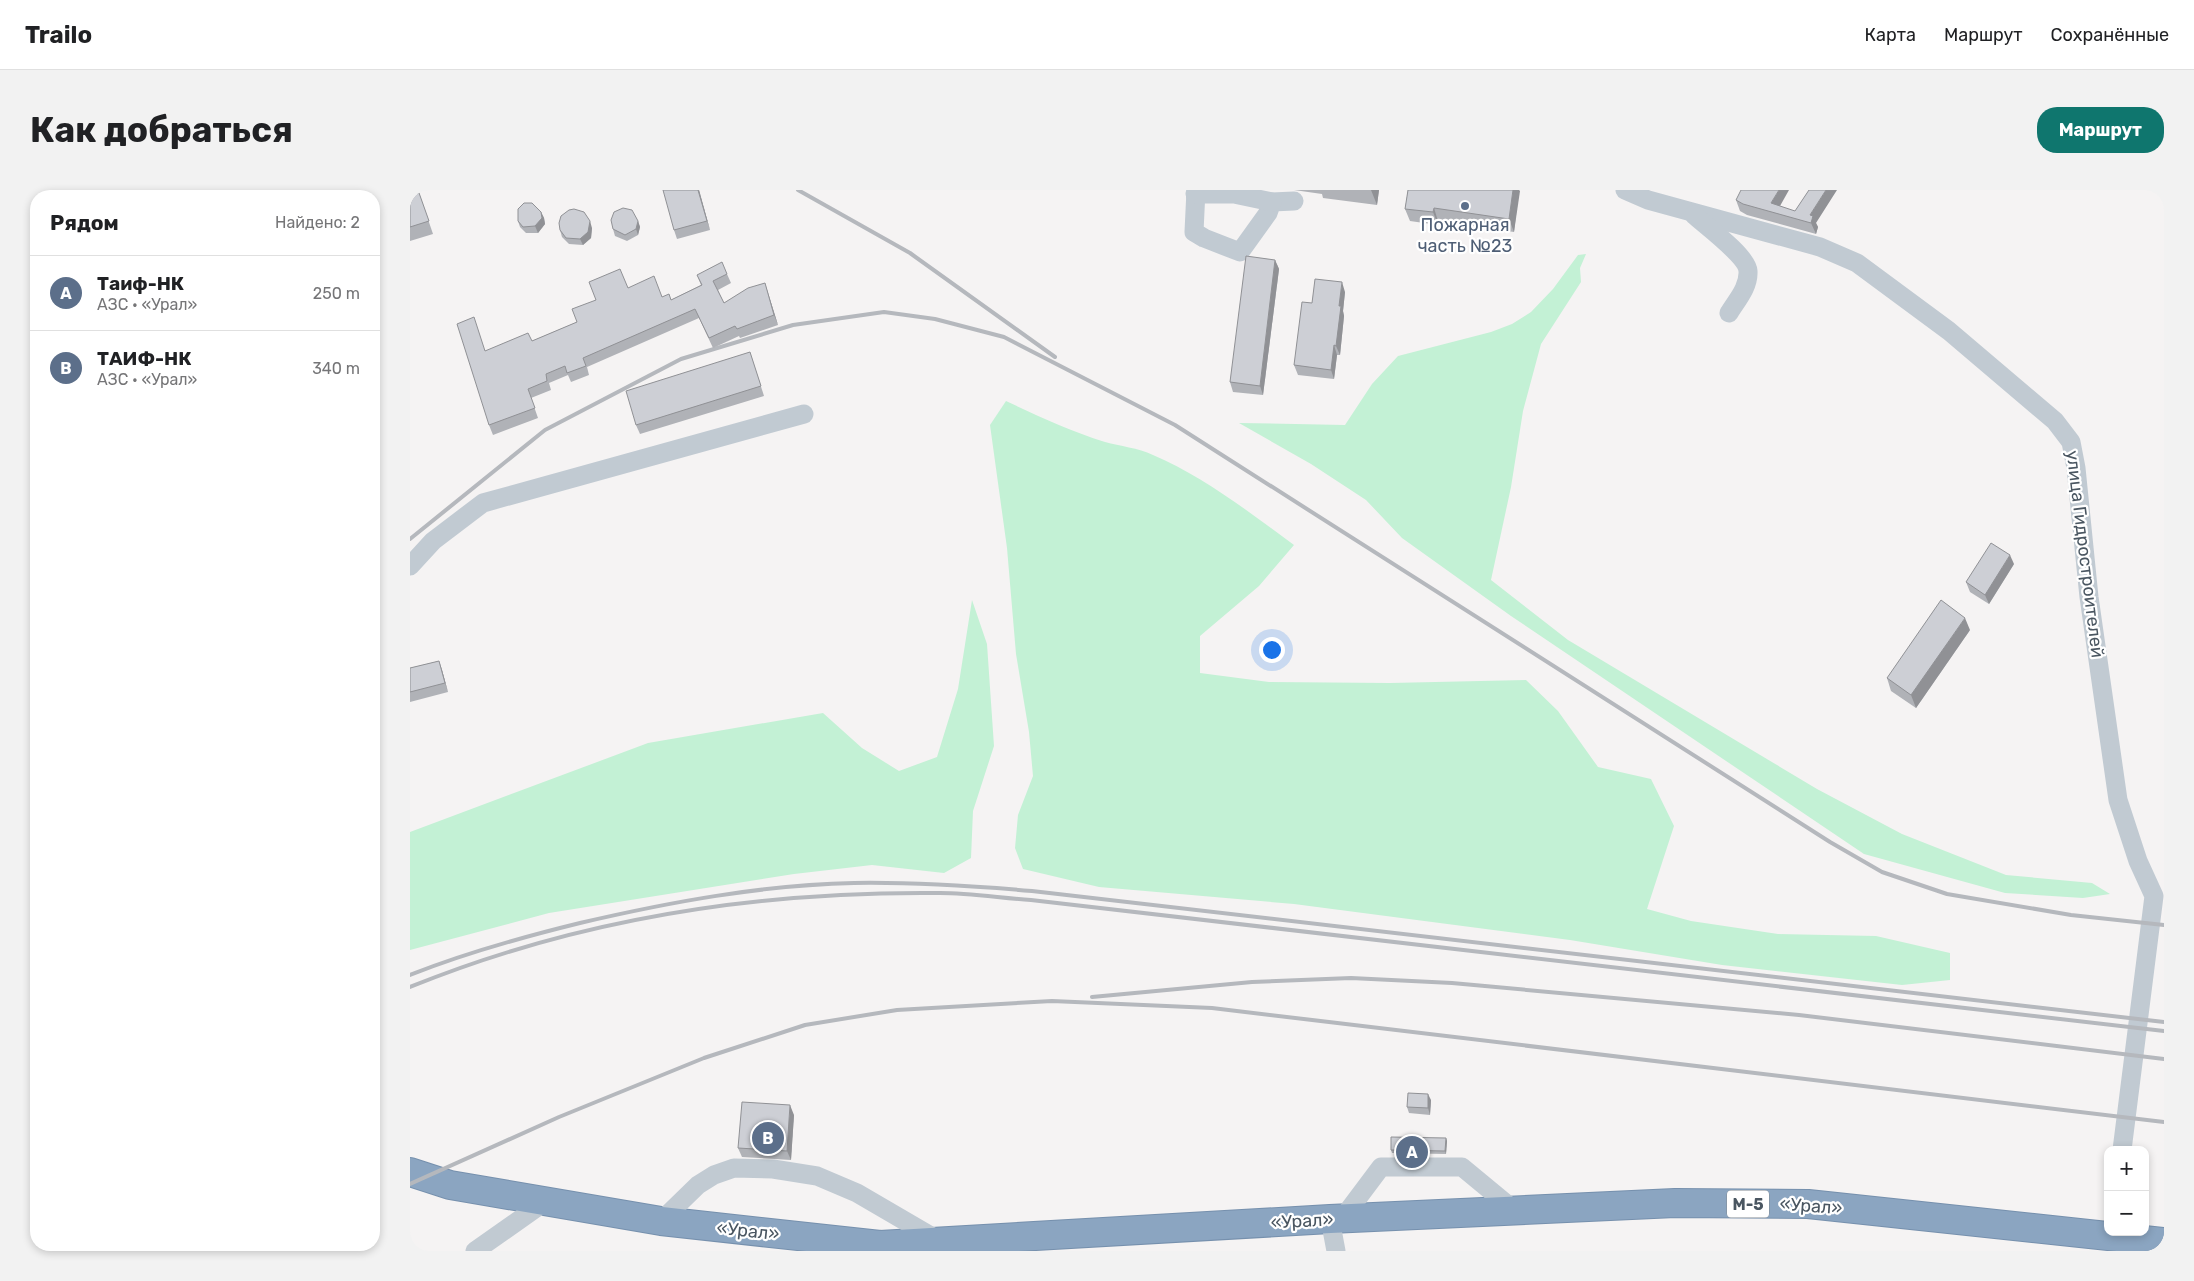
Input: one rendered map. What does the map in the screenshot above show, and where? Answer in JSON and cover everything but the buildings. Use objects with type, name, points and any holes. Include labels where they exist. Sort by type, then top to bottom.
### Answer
[{"type":"highway","name":"«Урал»","points":[[424,1177],[661,1221],[880,1245],[1336,1219],[1675,1203],[1808,1204],[2112,1240],[2164,1242]]},
{"type":"street","name":"улица Гидростроителей","points":[[1625,190],[1648,200],[1820,247],[1856,263],[1950,331],[2056,421],[2070,442],[2076,468],[2089,597],[2118,800],[2138,862],[2154,896],[2123,1146]]},
{"type":"street","points":[[1272,202],[1268,213],[1240,252],[1204,238],[1194,232],[1196,192],[1234,194],[1272,202],[1294,201]]},
{"type":"street","points":[[1691,212],[1743,259],[1748,270],[1744,290],[1729,313]]},
{"type":"street","points":[[410,566],[433,541],[482,503],[804,414]]},
{"type":"street","points":[[1336,1251],[1336,1219],[1381,1167],[1462,1168],[1514,1210]]},
{"type":"street","points":[[661,1221],[698,1185],[714,1175],[734,1168],[773,1169],[825,1179],[857,1193],[941,1242]]},
{"type":"street","points":[[475,1251],[546,1201]]},
{"type":"green space","points":[[1586,254],[1580,268],[1581,282],[1541,344],[1523,411],[1511,487],[1491,580],[1568,640],[1817,789],[1902,834],[2006,875],[2092,883],[2110,894],[2083,898],[2005,893],[1864,854],[1511,616],[1402,538],[1366,500],[1311,464],[1239,423],[1345,425],[1372,384],[1398,356],[1491,332],[1512,324],[1531,312],[1553,289],[1578,255]]},
{"type":"green space","points":[[1006,401],[1079,433],[1141,451],[1171,463],[1226,496],[1294,545],[1259,586],[1200,636],[1200,673],[1269,682],[1390,683],[1526,680],[1558,711],[1598,767],[1651,779],[1674,826],[1647,909],[1691,921],[1778,934],[1876,936],[1950,953],[1950,980],[1902,985],[1722,965],[1570,940],[1294,904],[1099,887],[1023,869],[1015,848],[1018,815],[1033,776],[1029,732],[1016,654],[1007,548],[990,425]]},
{"type":"green space","points":[[972,600],[987,644],[994,746],[973,811],[971,858],[944,873],[872,865],[794,874],[549,913],[410,950],[410,832],[648,743],[823,713],[862,748],[899,771],[937,757],[958,689]]},
{"type":"railway","points":[[798,190],[910,253],[1055,357]]},
{"type":"railway","points":[[410,539],[545,430],[681,359],[793,325],[884,312],[935,319],[1004,337],[1175,425],[1830,842],[1882,872],[1947,894],[2071,915],[2164,925]]},
{"type":"railway","points":[[410,975],[473,953],[537,934],[614,915],[682,902],[785,887],[820,884],[898,883],[1032,891],[2164,1022]]},
{"type":"railway","points":[[410,987],[474,963],[539,943],[604,926],[670,913],[804,897],[951,893],[1031,900],[2164,1031]]},
{"type":"railway","points":[[1092,997],[1252,982],[1351,978],[1452,983],[1799,1015],[2164,1059]]},
{"type":"railway","points":[[410,1184],[559,1117],[704,1058],[805,1025],[897,1010],[1052,1001],[1212,1008],[2164,1122]]},
{"type":"place","name":"Пожарная часть №23","points":[[1465,206]]},
{"type":"place","name":"ТАИФ-НК","points":[[768,1138]]},
{"type":"place","name":"Таиф-НК","points":[[1412,1152]]}]
